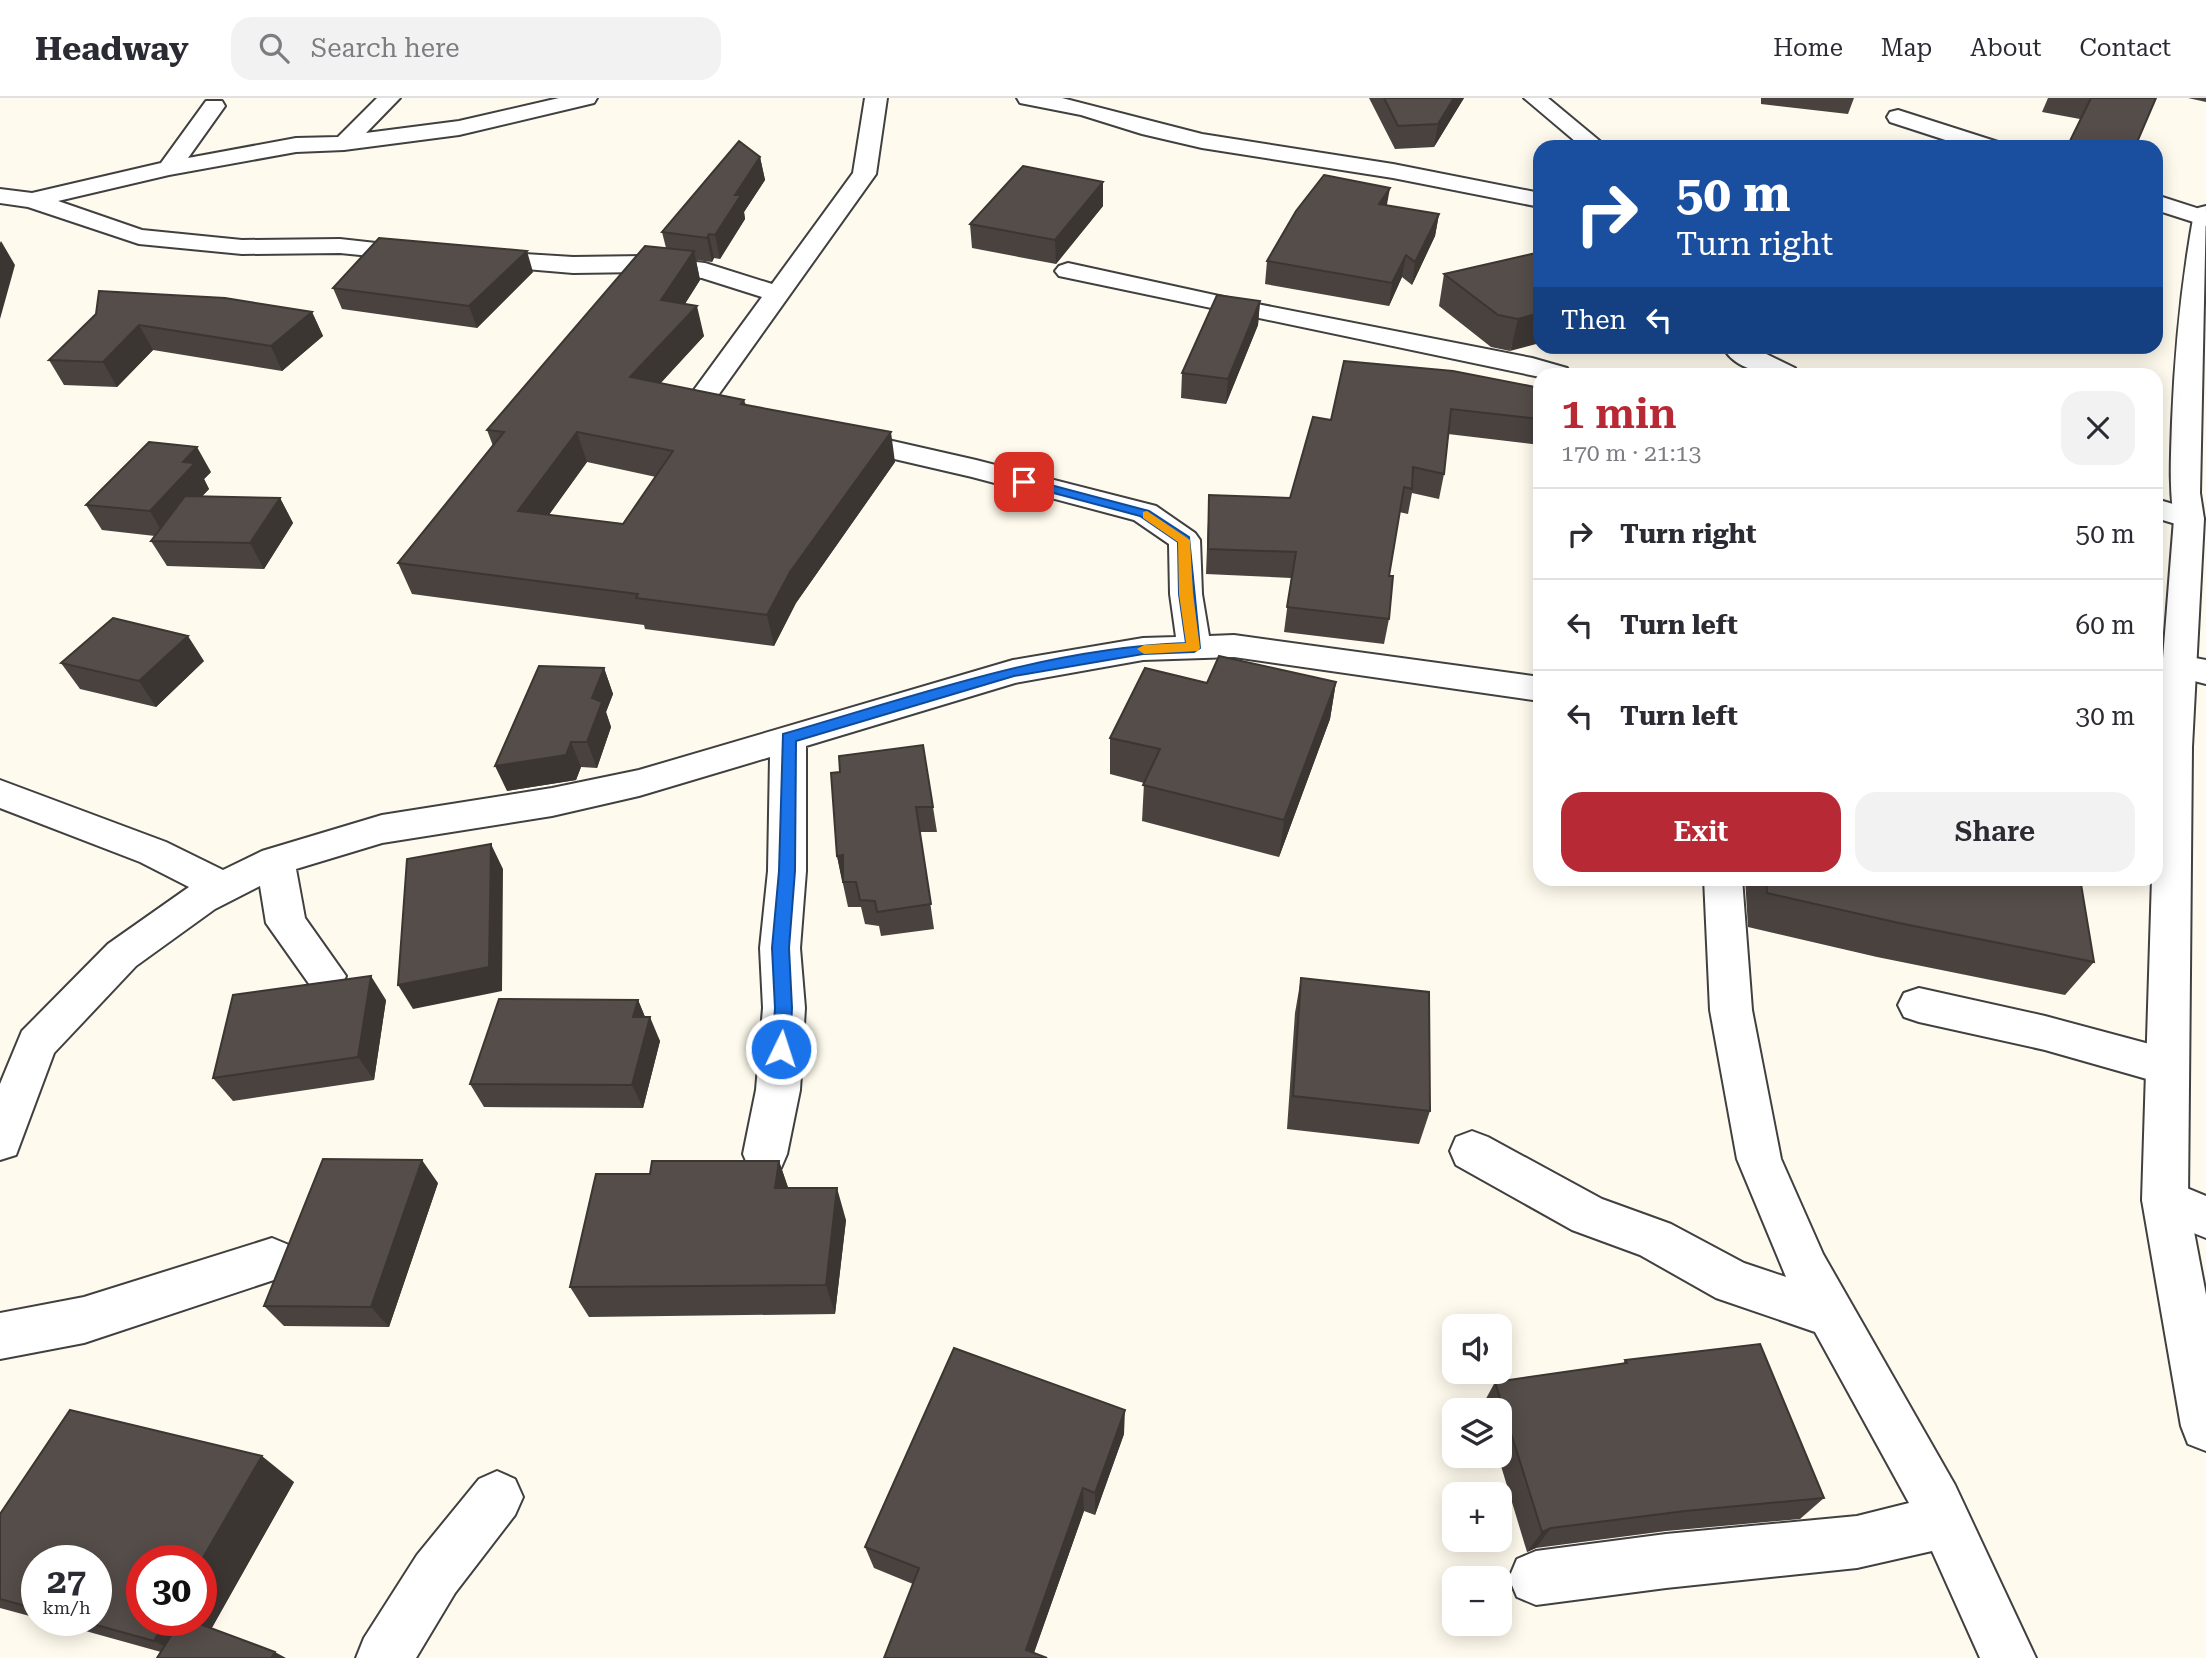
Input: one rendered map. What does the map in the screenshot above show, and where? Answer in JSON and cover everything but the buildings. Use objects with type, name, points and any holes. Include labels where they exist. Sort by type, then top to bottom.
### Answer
[{"type":"street","points":[[344,142],[389,98]]},
{"type":"street","points":[[0,206],[169,168],[296,145],[459,128],[586,98]]},
{"type":"street","points":[[764,421],[698,405],[864,174],[876,98]]},
{"type":"street","points":[[1028,98],[1085,109],[1150,129],[1202,141],[1393,171],[1533,199]]},
{"type":"street","points":[[1535,98],[1586,140]]},
{"type":"street","points":[[169,168],[214,106]]},
{"type":"street","points":[[1898,117],[1969,140]]},
{"type":"street","points":[[0,196],[32,200],[139,237],[242,247],[340,246],[573,265],[644,264],[705,271],[778,294]]},
{"type":"street","points":[[2163,204],[2206,218]]},
{"type":"street","points":[[2206,213],[2193,291],[2185,493],[2173,513],[2192,669],[2166,715],[2168,1067],[2186,1209],[2206,1426]]},
{"type":"street","points":[[1068,271],[1200,302],[1538,368]]},
{"type":"street","points":[[1741,358],[1768,368]]},
{"type":"street","points":[[817,433],[976,469],[1145,513],[1184,540],[1186,594],[1194,648]]},
{"type":"street","points":[[0,1141],[37,1043],[122,955],[201,898],[275,861],[382,829],[552,802],[639,783],[1013,671],[1143,649],[1234,646],[1533,687]]},
{"type":"street","points":[[765,1154],[778,1090],[783,1018],[780,948],[787,871],[788,738]]},
{"type":"street","points":[[0,793],[153,852],[224,887]]},
{"type":"street","points":[[275,861],[286,923],[326,976]]},
{"type":"street","points":[[1723,886],[1731,1010],[1759,1159],[1806,1269],[1945,1521],[2008,1658]]},
{"type":"street","points":[[1919,1005],[2045,1033],[2168,1067]]},
{"type":"street","points":[[1472,1151],[1588,1215],[1655,1239],[1732,1282],[1831,1314]]},
{"type":"street","points":[[0,1336],[84,1320],[272,1260]]},
{"type":"street","points":[[384,1658],[436,1574],[497,1497]]},
{"type":"street","points":[[1536,1578],[1666,1561],[1857,1542],[1945,1521]]},
{"type":"slow traffic","points":[[1144,649],[1194,648],[1186,594],[1184,540],[1147,515]]},
{"type":"route","points":[[781,1049],[784,1008],[780,948],[787,871],[788,738],[1013,671],[1143,649],[1194,648],[1186,594],[1184,540],[1145,513],[1024,482]]}]
